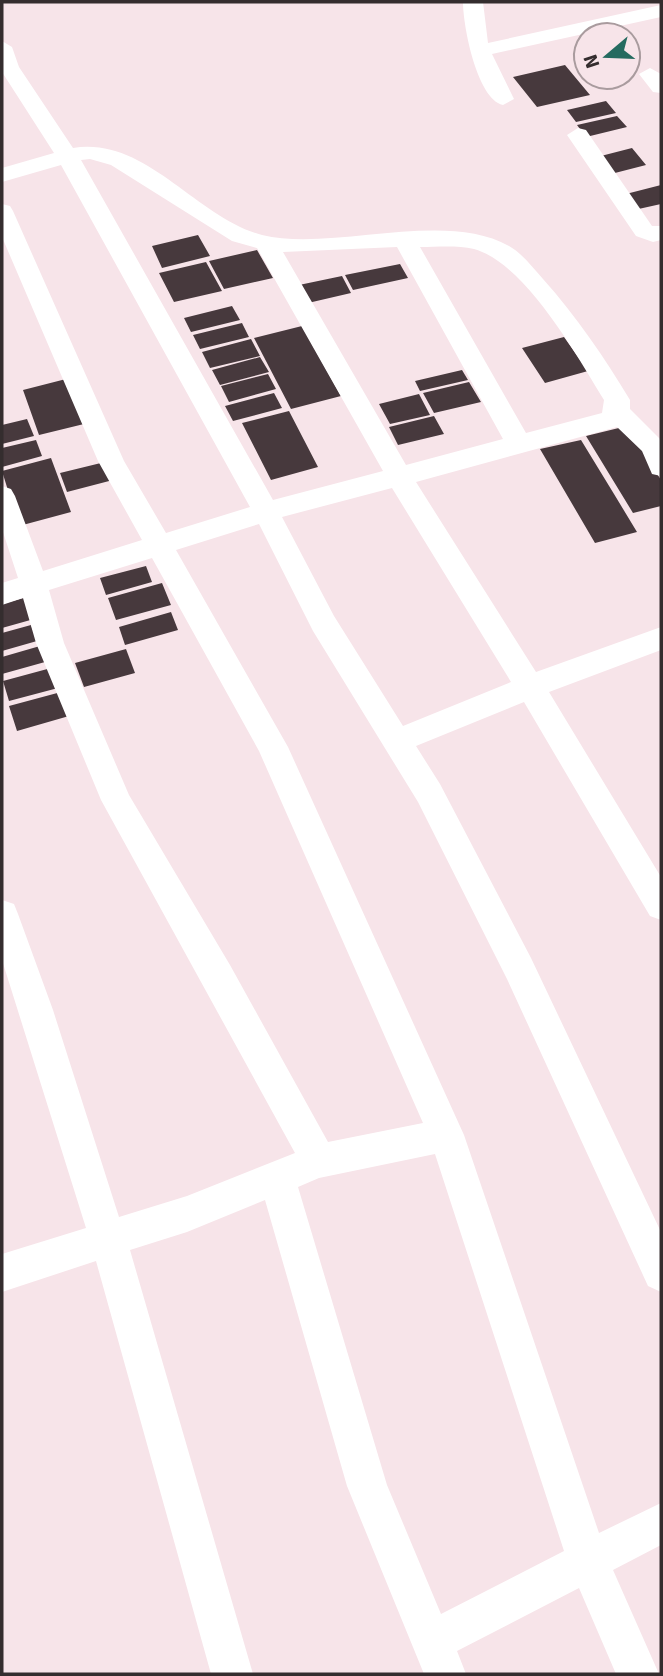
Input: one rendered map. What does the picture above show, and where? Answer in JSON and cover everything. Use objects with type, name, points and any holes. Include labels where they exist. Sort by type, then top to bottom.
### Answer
[{"type":"street","points":[[473,2],[472,22],[479,51],[503,99]]},
{"type":"street","points":[[479,51],[661,12]]},
{"type":"street","points":[[2,47],[9,67],[67,156],[266,512],[323,623],[429,793],[519,969],[661,1273]]},
{"type":"street","points":[[578,135],[644,231],[653,235],[661,233]]},
{"type":"street","points":[[2,175],[67,156],[91,152],[119,160],[240,236],[266,243],[293,245],[404,239],[474,241],[500,251],[515,262],[568,323],[617,401],[617,412],[611,420],[266,512],[2,594]]},
{"type":"street","points":[[2,211],[111,461],[273,747],[446,1135],[588,1561],[638,1674]]},
{"type":"street","points":[[404,239],[519,444]]},
{"type":"street","points":[[266,243],[398,475],[661,906]]},
{"type":"street","points":[[617,412],[653,447],[661,467]]},
{"type":"street","points":[[2,496],[23,548],[50,643],[116,800],[319,1161]]},
{"type":"street","points":[[397,741],[529,687],[657,648]]},
{"type":"street","points":[[2,914],[36,1010],[75,1146],[108,1239],[232,1674]]},
{"type":"street","points":[[2,1273],[187,1214],[319,1161],[446,1135]]},
{"type":"street","points":[[277,1178],[367,1486],[438,1658],[588,1561],[661,1523]]},
{"type":"building","points":[[565,65],[572,73],[572,91],[587,91],[590,95],[537,107],[513,77]]},
{"type":"building","points":[[606,101],[616,113],[576,122],[567,110]]},
{"type":"building","points":[[617,116],[627,127],[586,137],[577,125]]},
{"type":"building","points":[[632,148],[646,165],[611,174],[597,157]]},
{"type":"building","points":[[661,185],[661,204],[634,210],[622,195]]},
{"type":"building","points":[[198,235],[210,256],[162,268],[152,246]]},
{"type":"building","points":[[257,250],[273,278],[224,289],[209,261]]},
{"type":"building","points":[[206,262],[222,291],[174,302],[159,273]]},
{"type":"building","points":[[400,264],[408,278],[353,290],[345,275]]},
{"type":"building","points":[[342,276],[351,293],[308,303],[299,285]]},
{"type":"building","points":[[232,306],[240,320],[191,332],[184,318]]},
{"type":"building","points":[[242,323],[249,337],[200,349],[193,335]]},
{"type":"building","points":[[302,326],[341,396],[291,409],[254,338]]},
{"type":"building","points":[[564,337],[588,371],[545,383],[522,348]]},
{"type":"building","points":[[251,339],[260,356],[210,368],[202,352]]},
{"type":"building","points":[[260,357],[269,372],[220,385],[212,370]]},
{"type":"building","points":[[462,370],[468,380],[420,391],[415,381]]},
{"type":"building","points":[[268,374],[276,389],[229,402],[221,386]]},
{"type":"building","points":[[66,379],[84,424],[39,435],[23,390]]},
{"type":"building","points":[[469,382],[481,402],[434,413],[423,393]]},
{"type":"building","points":[[274,393],[282,408],[233,421],[225,406]]},
{"type":"building","points":[[419,394],[430,415],[390,424],[379,404]]},
{"type":"building","points":[[289,411],[318,467],[271,480],[242,423]]},
{"type":"building","points":[[434,416],[444,434],[398,445],[389,427]]},
{"type":"building","points":[[27,419],[34,436],[2,444],[2,425]]},
{"type":"building","points":[[627,426],[661,480],[661,506],[633,513],[586,436]]},
{"type":"building","points":[[36,440],[42,456],[2,467],[2,448]]},
{"type":"building","points":[[581,440],[637,532],[595,543],[540,449]]},
{"type":"building","points":[[51,458],[71,512],[19,526],[2,471]]},
{"type":"building","points":[[105,462],[113,480],[67,492],[60,473]]},
{"type":"building","points":[[146,566],[152,582],[106,595],[100,578]]},
{"type":"building","points":[[162,583],[171,605],[116,620],[108,598]]},
{"type":"building","points":[[27,597],[34,619],[2,628],[2,604]]},
{"type":"building","points":[[171,612],[178,630],[125,645],[119,627]]},
{"type":"building","points":[[31,625],[37,641],[2,651],[2,633]]},
{"type":"building","points":[[40,646],[45,662],[2,674],[2,657]]},
{"type":"building","points":[[126,649],[135,673],[84,687],[75,663]]},
{"type":"building","points":[[51,668],[58,688],[9,701],[3,681]]},
{"type":"building","points":[[61,692],[69,716],[17,731],[9,706]]}]
